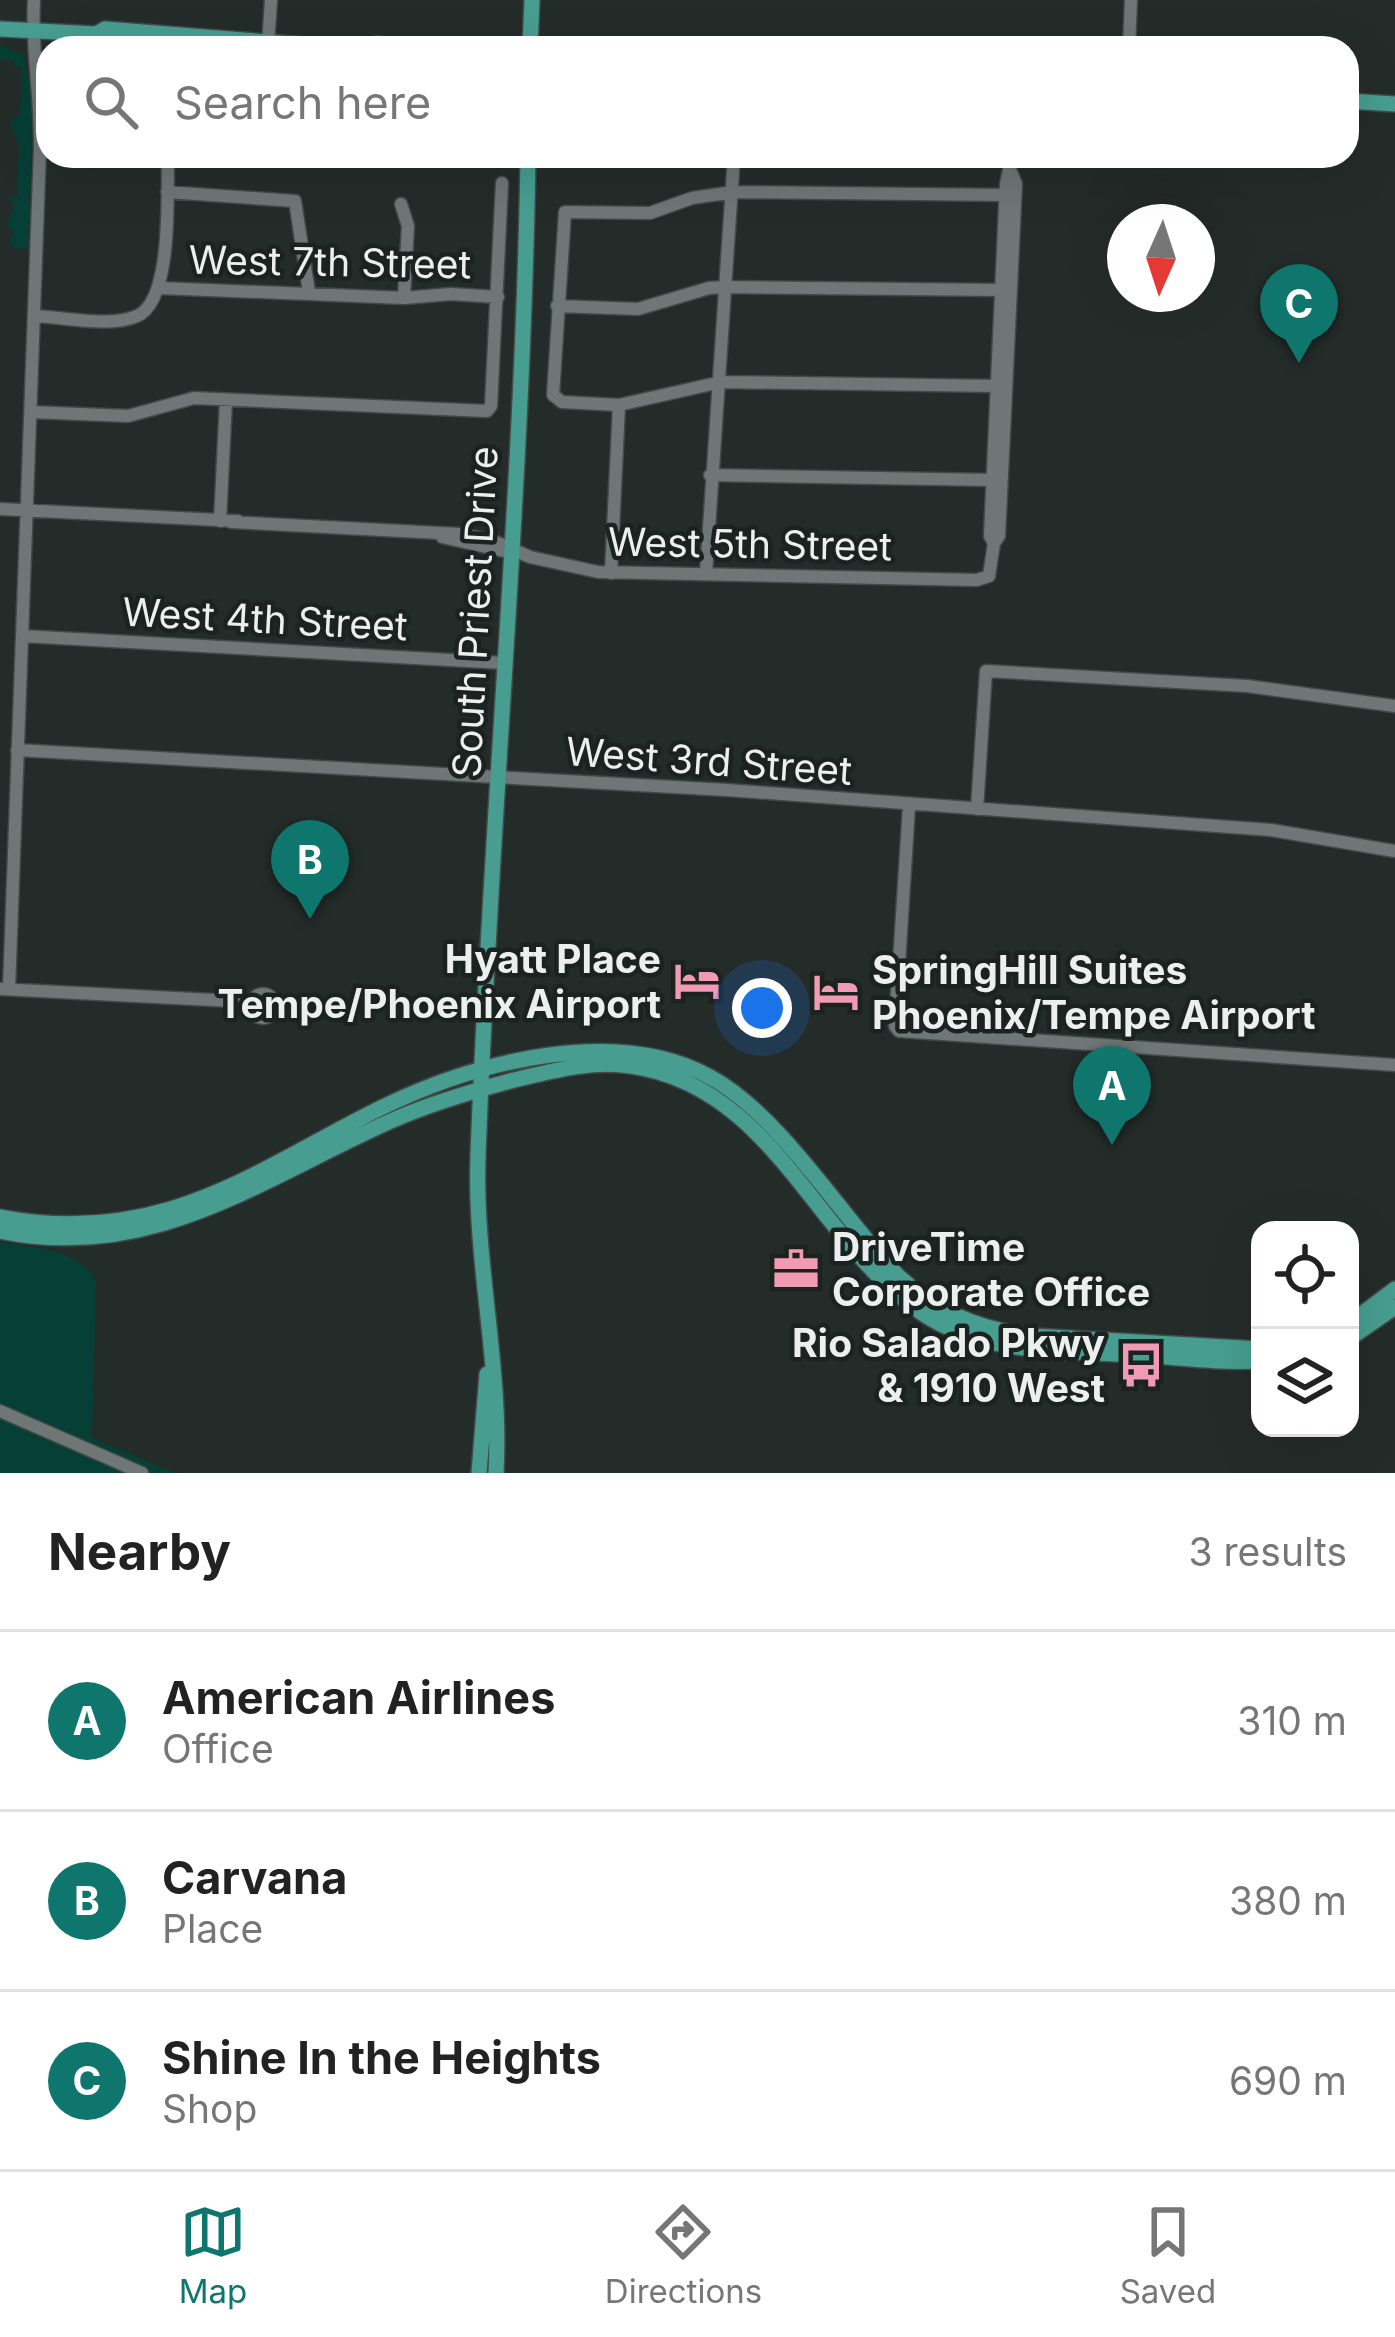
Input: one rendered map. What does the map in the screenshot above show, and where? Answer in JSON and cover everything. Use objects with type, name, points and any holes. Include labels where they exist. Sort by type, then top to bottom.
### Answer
[{"type":"main road","points":[[530,36],[532,0]]},
{"type":"main road","points":[[0,29],[99,36]]},
{"type":"main road","points":[[96,34],[105,29],[214,36]]},
{"type":"main road","points":[[1359,102],[1395,104]]},
{"type":"main road","name":"South Priest Drive","points":[[489,1353],[478,1205],[481,1090],[525,322],[528,168]]},
{"type":"main road","points":[[0,1217],[82,1225],[173,1208],[215,1192],[386,1105],[482,1072],[564,1054],[638,1053],[697,1070],[738,1096],[915,1300],[1000,1332],[1251,1348]]},
{"type":"main road","points":[[0,1231],[82,1238],[181,1220],[393,1120],[481,1090],[597,1064],[632,1066],[667,1073],[735,1111],[838,1228],[953,1330],[1001,1345],[1251,1360]]},
{"type":"main road","points":[[667,1073],[685,1072],[738,1096]]},
{"type":"main road","points":[[838,1228],[850,1231],[879,1256]]},
{"type":"main road","points":[[1359,1315],[1395,1289]]},
{"type":"main road","points":[[1359,1332],[1395,1307]]},
{"type":"main road","points":[[479,1473],[489,1353]]},
{"type":"main road","points":[[489,1353],[499,1418],[496,1473]]},
{"type":"street","points":[[34,0],[36,66]]},
{"type":"street","points":[[269,36],[271,0]]},
{"type":"street","points":[[1130,36],[1131,0]]},
{"type":"street","points":[[39,168],[17,750],[7,819],[4,989],[252,1002]]},
{"type":"street","points":[[160,288],[168,168]]},
{"type":"street","points":[[706,573],[734,168]]},
{"type":"street","points":[[1011,168],[1005,194],[996,386],[990,536],[994,543],[999,536],[1016,184],[1011,172]]},
{"type":"street","name":"South Priest Drive","points":[[226,400],[482,413],[491,406],[502,183]]},
{"type":"street","points":[[167,192],[295,201],[309,292]]},
{"type":"street","points":[[996,386],[721,382],[619,405],[556,400],[553,395],[565,212],[650,214],[692,198],[733,192],[1005,194]]},
{"type":"street","points":[[1005,194],[1010,201],[1013,241]]},
{"type":"street","points":[[401,204],[408,226],[404,298]]},
{"type":"street","points":[[1001,290],[1012,265]]},
{"type":"street","points":[[557,306],[638,309],[726,286],[1001,290]]},
{"type":"street","name":"West 7th Street","points":[[34,316],[124,320],[143,314],[160,288],[498,297]]},
{"type":"street","points":[[996,386],[1007,359]]},
{"type":"street","points":[[31,412],[128,416],[194,398],[226,400],[225,522]]},
{"type":"street","points":[[611,573],[619,405]]},
{"type":"street","points":[[992,480],[1003,451]]},
{"type":"street","points":[[710,476],[992,480]]},
{"type":"street","name":"West 5th Street","points":[[0,509],[425,533],[491,551],[611,573],[977,580],[989,576],[994,543]]},
{"type":"street","name":"West 4th Street","points":[[22,636],[504,663]]},
{"type":"street","points":[[977,809],[986,671],[1247,686],[1395,706]]},
{"type":"street","name":"West 3rd Street","points":[[17,750],[498,776],[1271,830],[1395,850]]},
{"type":"street","points":[[908,806],[895,1026],[899,1031],[1395,1065]]},
{"type":"street","points":[[0,1411],[142,1473]]},
{"type":"green space","points":[[0,46],[23,54],[33,104],[28,249],[13,248],[14,231],[7,226],[15,204],[9,198],[17,197],[19,145],[10,122],[20,116],[22,67],[14,66],[14,60],[0,59]]},
{"type":"green space","points":[[0,1242],[54,1251],[89,1270],[96,1281],[92,1438],[175,1473],[0,1473]]},
{"type":"place","name":"Shine In the Heights","points":[[1299,363]]},
{"type":"place","name":"Carvana","points":[[310,919]]},
{"type":"place","name":"Hyatt Place Tempe/Phoenix Airport","points":[[697,981]]},
{"type":"place","name":"SpringHill Suites Phoenix/Tempe Airport","points":[[836,992]]},
{"type":"place","name":"American Airlines","points":[[1112,1145]]},
{"type":"place","name":"DriveTime Corporate Office","points":[[796,1269]]},
{"type":"place","name":"Rio Salado Pkwy & 1910 West","points":[[1141,1365]]}]
